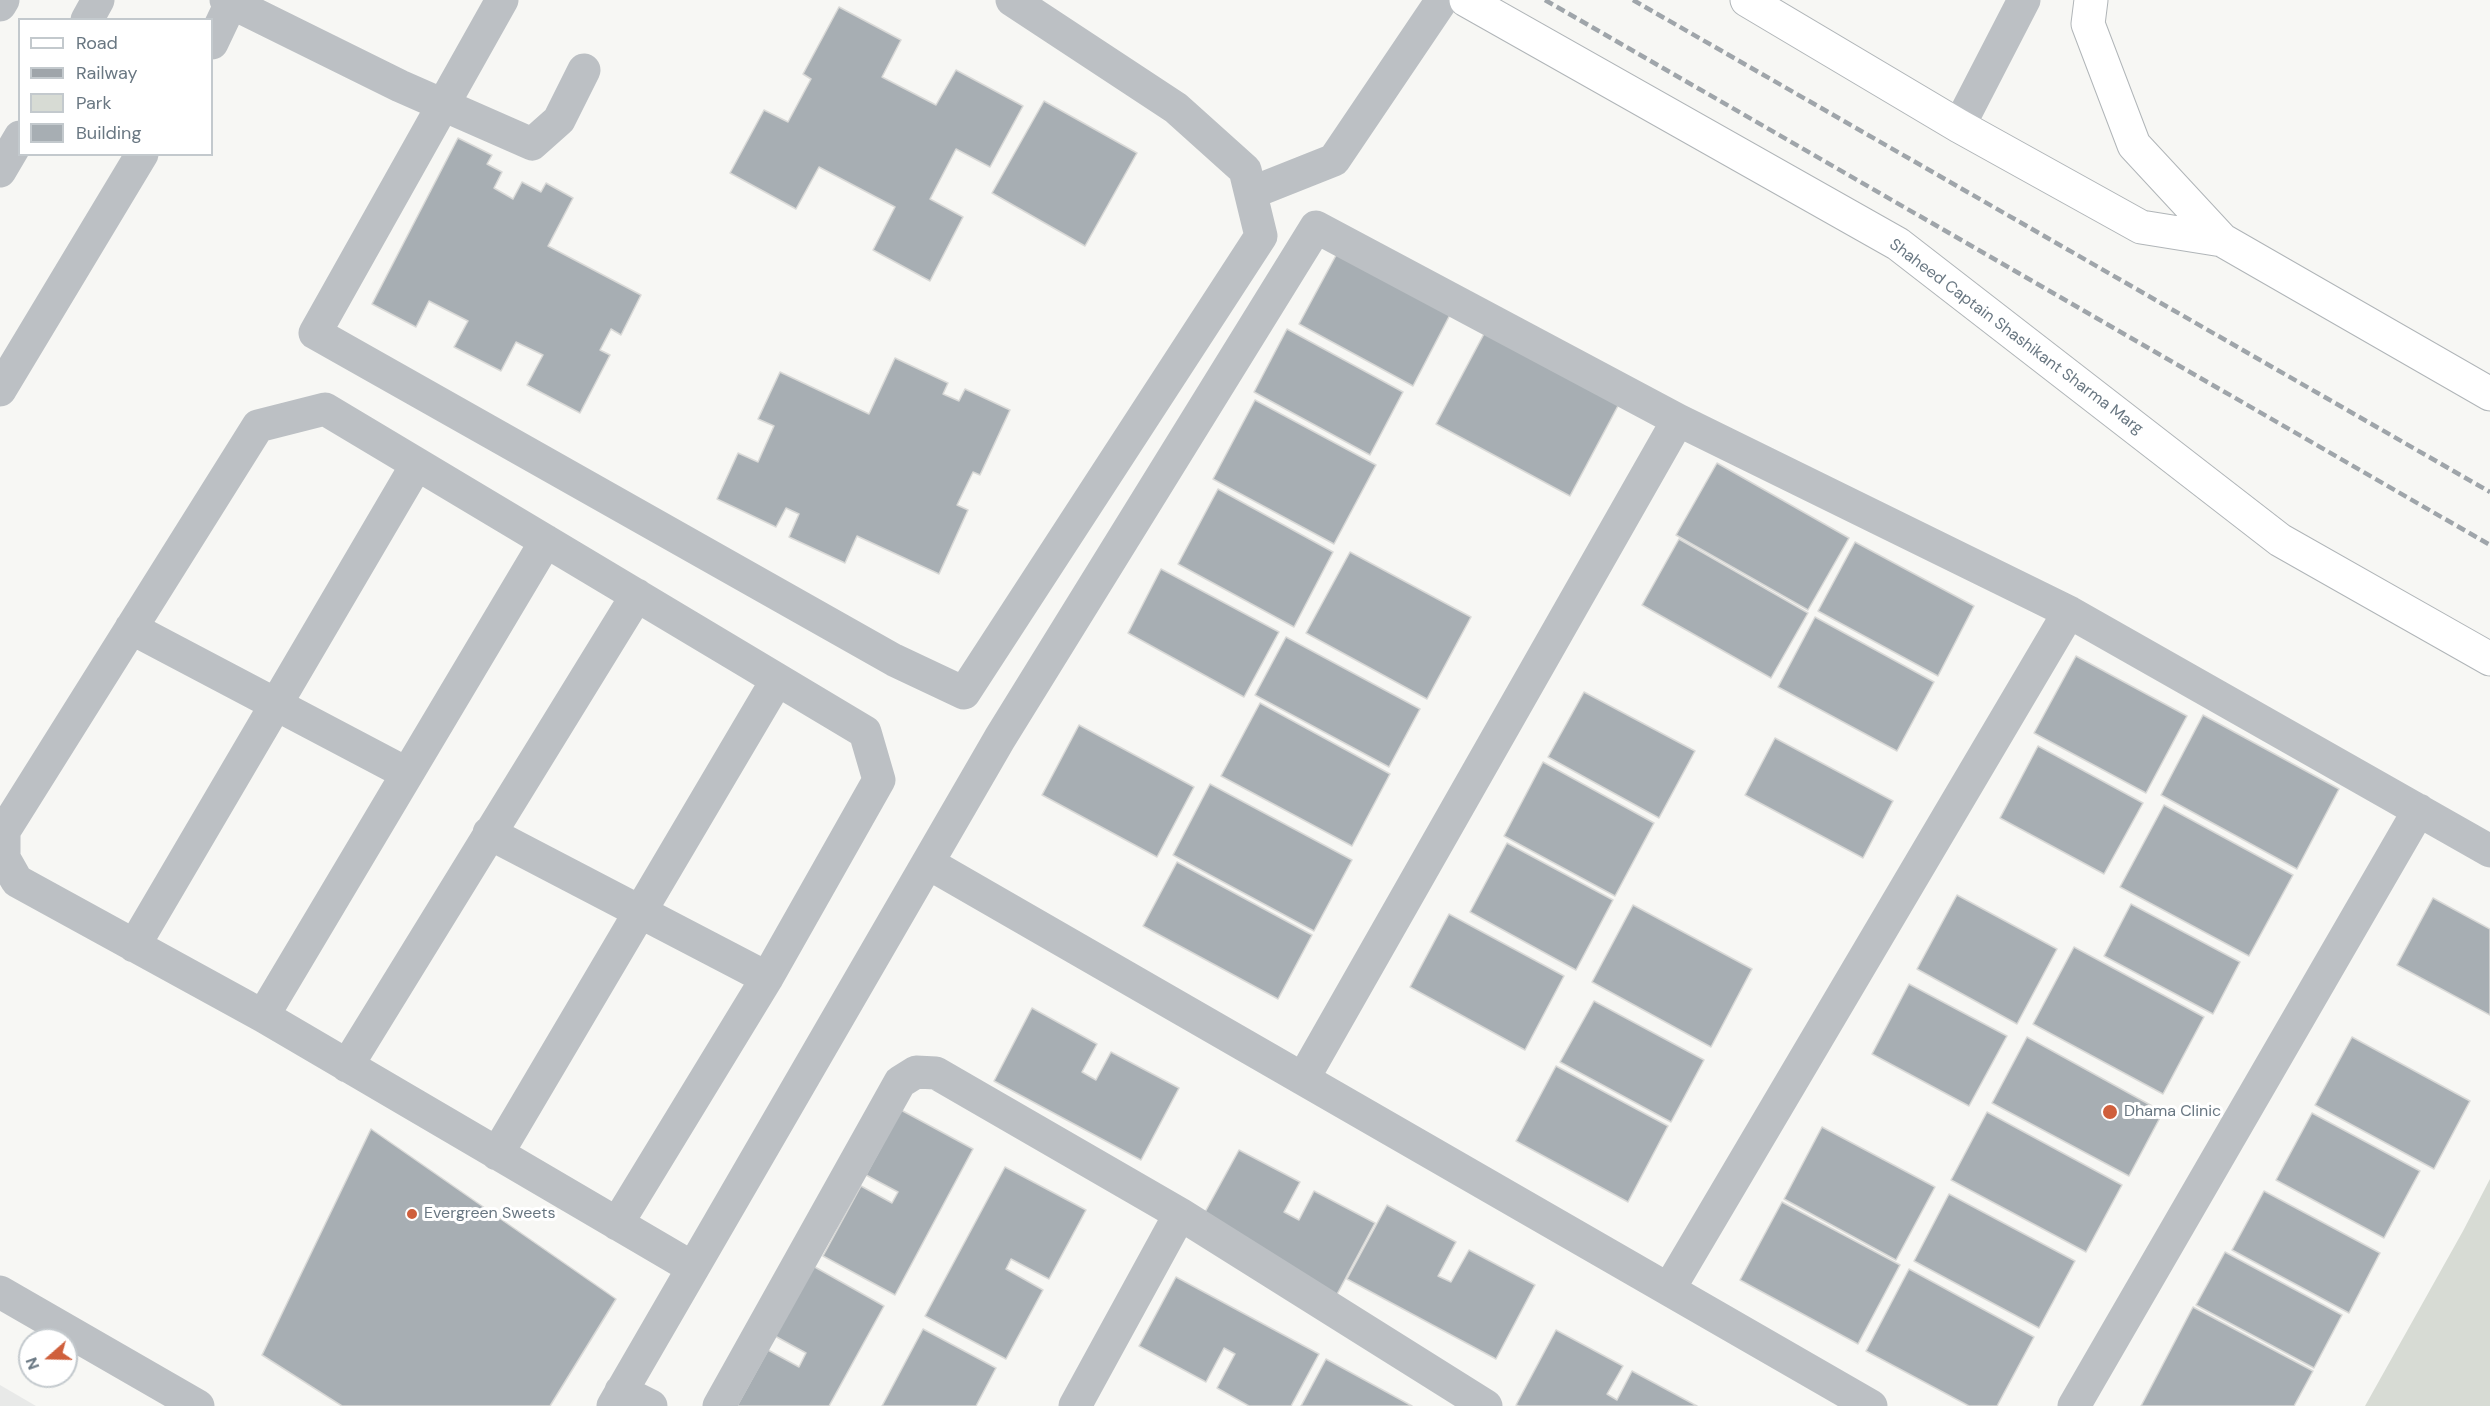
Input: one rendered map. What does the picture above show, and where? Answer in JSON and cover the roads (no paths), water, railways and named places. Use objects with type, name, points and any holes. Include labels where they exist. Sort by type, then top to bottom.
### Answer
[{"type":"main road","name":"Shaheed Captain Shashikant Sharma Marg","points":[[1466,0],[1898,244],[2280,540],[2490,659]]},
{"type":"main road","points":[[1747,0],[1959,126],[2141,227],[2222,240]]},
{"type":"main road","points":[[2091,0],[2088,24],[2134,145],[2222,240],[2490,394]]},
{"type":"street","points":[[0,4],[3,0]]},
{"type":"street","points":[[88,18],[98,0]]},
{"type":"street","points":[[502,0],[442,103],[315,333],[864,643],[964,693],[1261,236],[1245,170],[1176,108],[1012,0]]},
{"type":"street","points":[[1251,193],[1334,160],[1442,0]]},
{"type":"street","points":[[1959,126],[2024,0]]},
{"type":"street","points":[[213,41],[229,2],[400,86],[532,144],[559,120],[584,70]]},
{"type":"street","points":[[0,171],[18,140]]},
{"type":"street","points":[[0,390],[141,156]]},
{"type":"street","points":[[651,1406],[617,1398],[999,738],[1316,227],[1678,420],[2068,612],[2490,851]]},
{"type":"street","points":[[617,1224],[767,978],[879,780],[865,732],[325,409],[258,426],[4,831],[4,858],[17,881],[262,1016],[497,1154],[617,1224],[693,1268]]},
{"type":"street","points":[[1304,1079],[1678,420]]},
{"type":"street","points":[[135,946],[417,464]]},
{"type":"street","points":[[262,1016],[546,541]]},
{"type":"street","points":[[347,1066],[637,595]]},
{"type":"street","points":[[1669,1289],[2068,612]]},
{"type":"street","points":[[131,628],[406,773]]},
{"type":"street","points":[[497,1154],[777,680]]},
{"type":"street","points":[[2074,1406],[2419,810]]},
{"type":"street","points":[[489,833],[767,978]]},
{"type":"street","points":[[928,862],[1871,1406]]},
{"type":"street","points":[[719,1406],[900,1082],[916,1072],[936,1073],[1180,1214],[1486,1406]]},
{"type":"street","points":[[1075,1406],[1180,1214]]},
{"type":"street","points":[[0,1292],[198,1406]]},
{"type":"railway","points":[[1545,0],[2490,545]]},
{"type":"railway","points":[[1633,0],[2490,492]]},
{"type":"place","name":"Dhama Clinic","points":[[2110,1112]]},
{"type":"place","name":"Evergreen Sweets","points":[[412,1214]]}]
